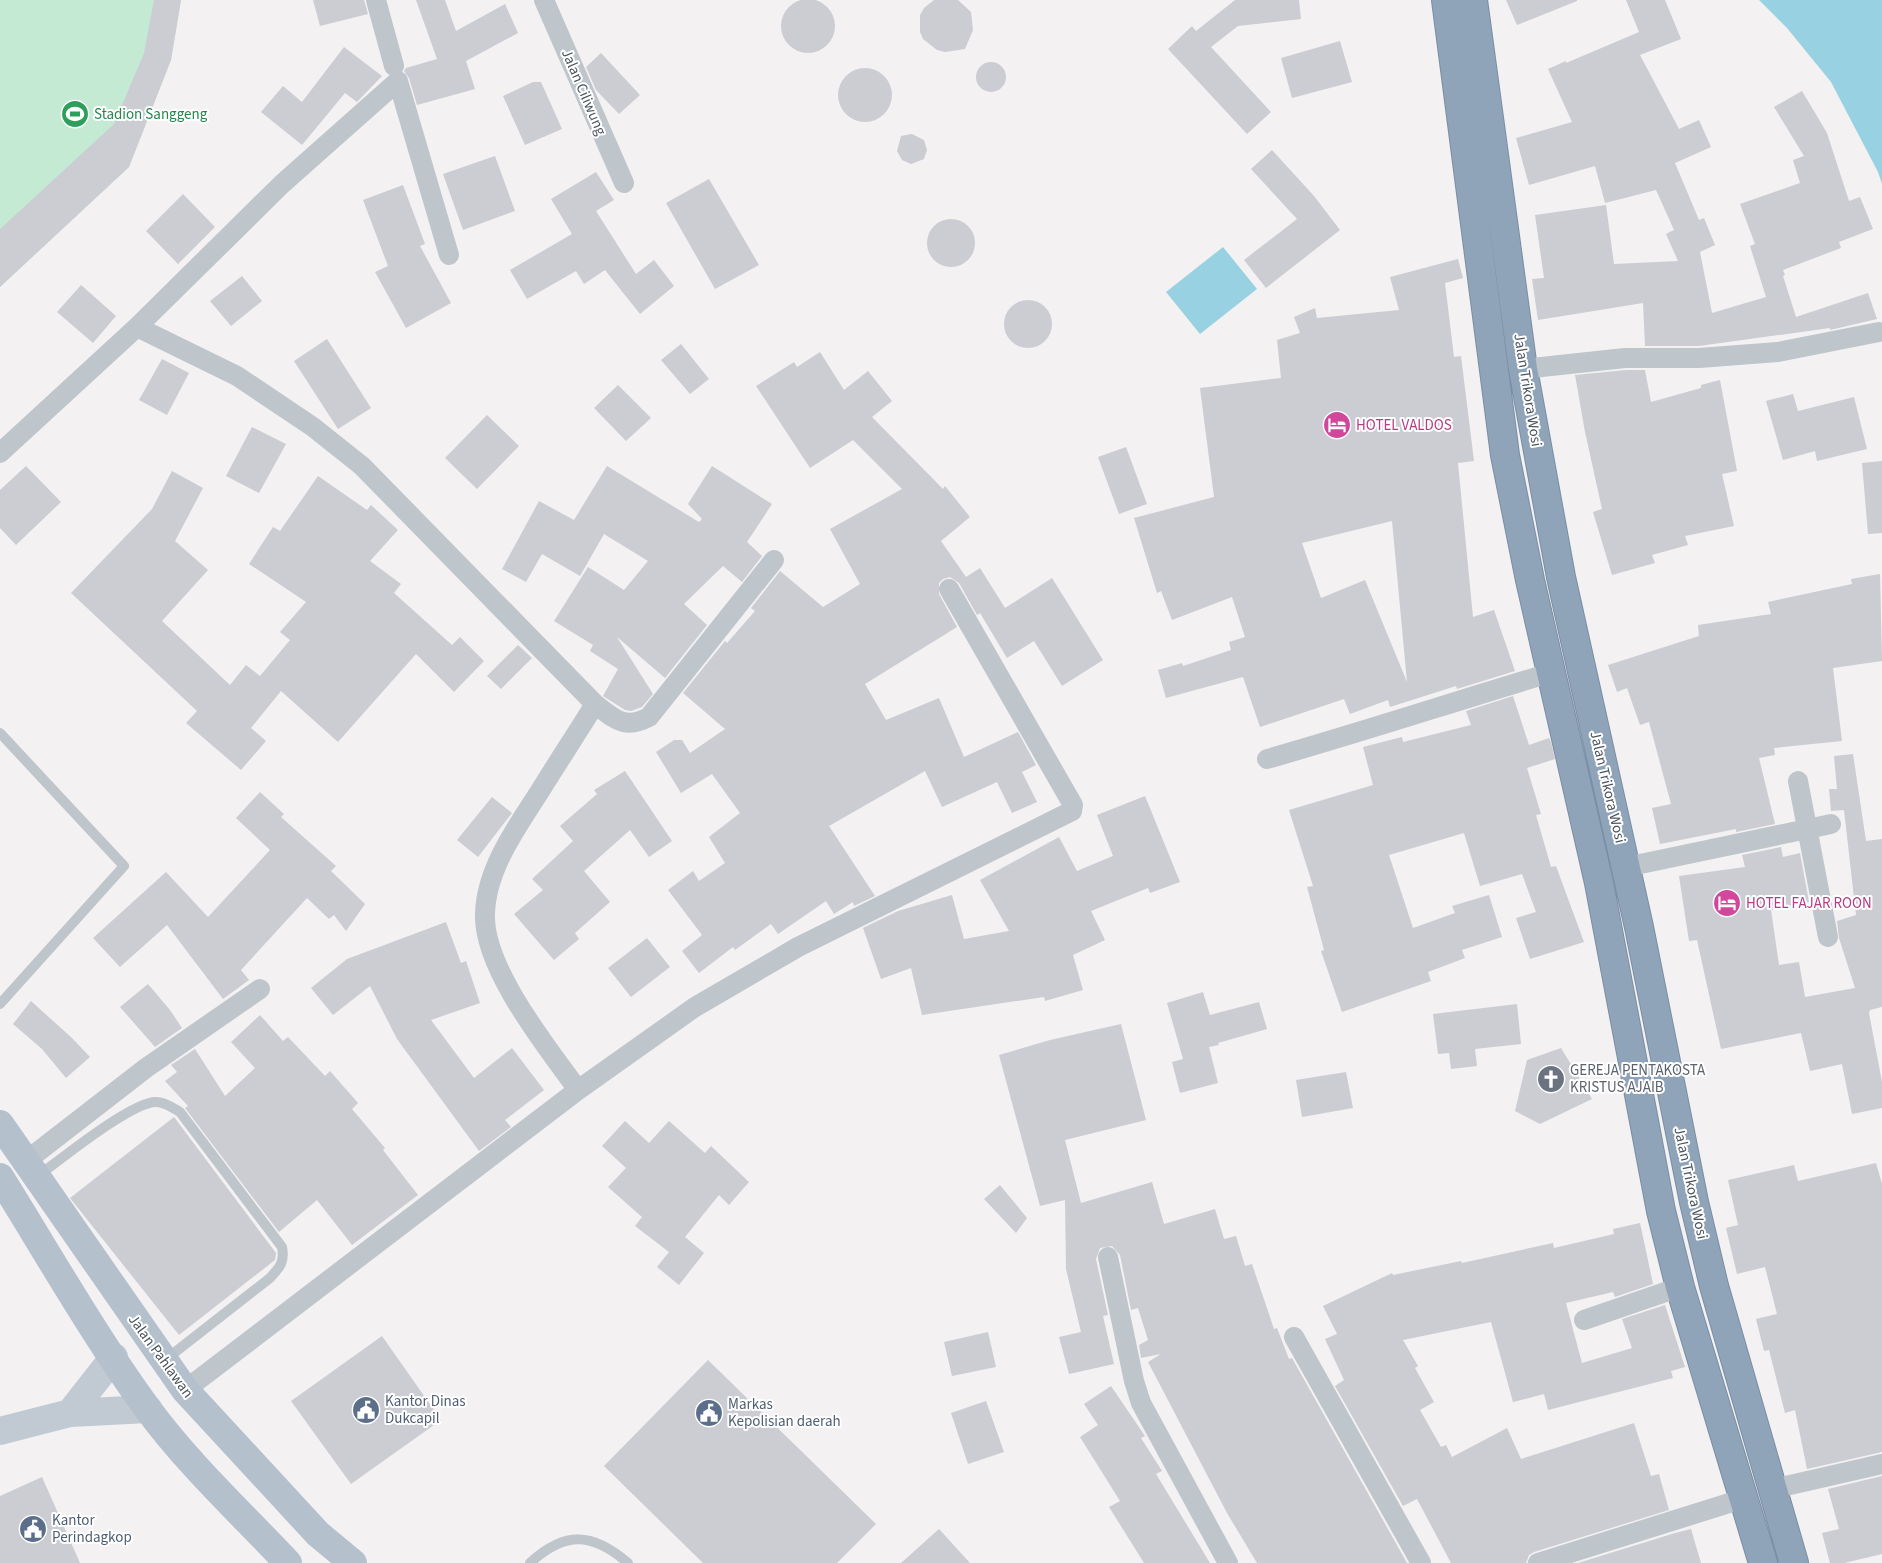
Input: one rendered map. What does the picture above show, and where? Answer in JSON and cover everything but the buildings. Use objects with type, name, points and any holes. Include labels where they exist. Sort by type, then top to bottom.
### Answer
[{"type":"highway","name":"Jalan Trikora Wosi","points":[[1446,0],[1505,455],[1550,673],[1597,873],[1661,1211],[1680,1287],[1742,1499],[1763,1563]]},
{"type":"highway","name":"Jalan Trikora Wosi","points":[[1473,0],[1523,369],[1561,577],[1640,927],[1694,1202],[1714,1286],[1794,1563]]},
{"type":"highway","points":[[1609,933],[1640,927]]},
{"type":"main road","name":"Jalan Pahlawan","points":[[0,1124],[163,1361],[185,1390],[318,1534],[353,1563]]},
{"type":"main road","points":[[0,1177],[65,1283],[148,1409],[199,1469],[288,1563]]},
{"type":"main road","points":[[65,1283],[96,1264]]},
{"type":"main road","points":[[70,1413],[114,1357]]},
{"type":"main road","points":[[0,1431],[70,1413],[148,1409]]},
{"type":"street","points":[[376,0],[394,66]]},
{"type":"street","name":"Jalan Ciliwung","points":[[544,0],[624,184]]},
{"type":"street","points":[[0,454],[138,327],[282,184],[398,81],[449,255]]},
{"type":"street","points":[[138,327],[237,376],[313,427],[362,466],[595,704],[624,724],[638,723],[649,717],[774,560]]},
{"type":"street","points":[[1523,369],[1625,358],[1699,358],[1778,352],[1879,332]]},
{"type":"street","points":[[185,1390],[578,1090],[695,1007],[798,947],[1072,811],[1073,805],[949,589]]},
{"type":"street","points":[[1267,759],[1550,673]]},
{"type":"street","points":[[578,1090],[520,1007],[496,963],[487,932],[485,914],[502,852],[595,704]]},
{"type":"street","points":[[1798,781],[1828,936]]},
{"type":"street","points":[[1626,867],[1831,824]]},
{"type":"street","points":[[31,1169],[146,1068],[260,989]]},
{"type":"street","points":[[1108,1257],[1134,1380],[1141,1403],[1228,1563]]},
{"type":"street","points":[[1584,1320],[1680,1287]]},
{"type":"street","points":[[1294,1337],[1421,1563]]},
{"type":"street","points":[[1772,1489],[1882,1464]]},
{"type":"street","points":[[1538,1563],[1742,1499]]},
{"type":"lane","points":[[0,733],[124,866],[0,1004]]},
{"type":"lane","points":[[31,1169],[131,1110],[155,1102],[168,1105],[180,1112],[282,1247],[284,1258],[280,1268],[270,1278],[163,1361]]},
{"type":"lane","points":[[530,1563],[559,1541],[578,1538],[617,1553],[628,1563]]},
{"type":"green space","name":"Stadion Sanggeng","points":[[0,0],[181,0],[171,60],[129,167],[0,287]]},
{"type":"water","points":[[1759,0],[1882,0],[1882,184],[1878,172],[1831,82],[1787,28]]},
{"type":"water","points":[[1223,247],[1257,289],[1200,334],[1166,292]]},
{"type":"place","name":"Stadion Sanggeng","points":[[75,114]]},
{"type":"place","name":"HOTEL VALDOS","points":[[1337,425]]},
{"type":"place","name":"HOTEL FAJAR ROON","points":[[1727,903]]},
{"type":"place","name":"GEREJA PENTAKOSTA KRISTUS AJAIB","points":[[1551,1079]]},
{"type":"place","name":"Kantor Dinas Dukcapil","points":[[366,1410]]},
{"type":"place","name":"Markas Kepolisian daerah","points":[[709,1413]]},
{"type":"place","name":"Kantor Perindagkop","points":[[33,1529]]}]
